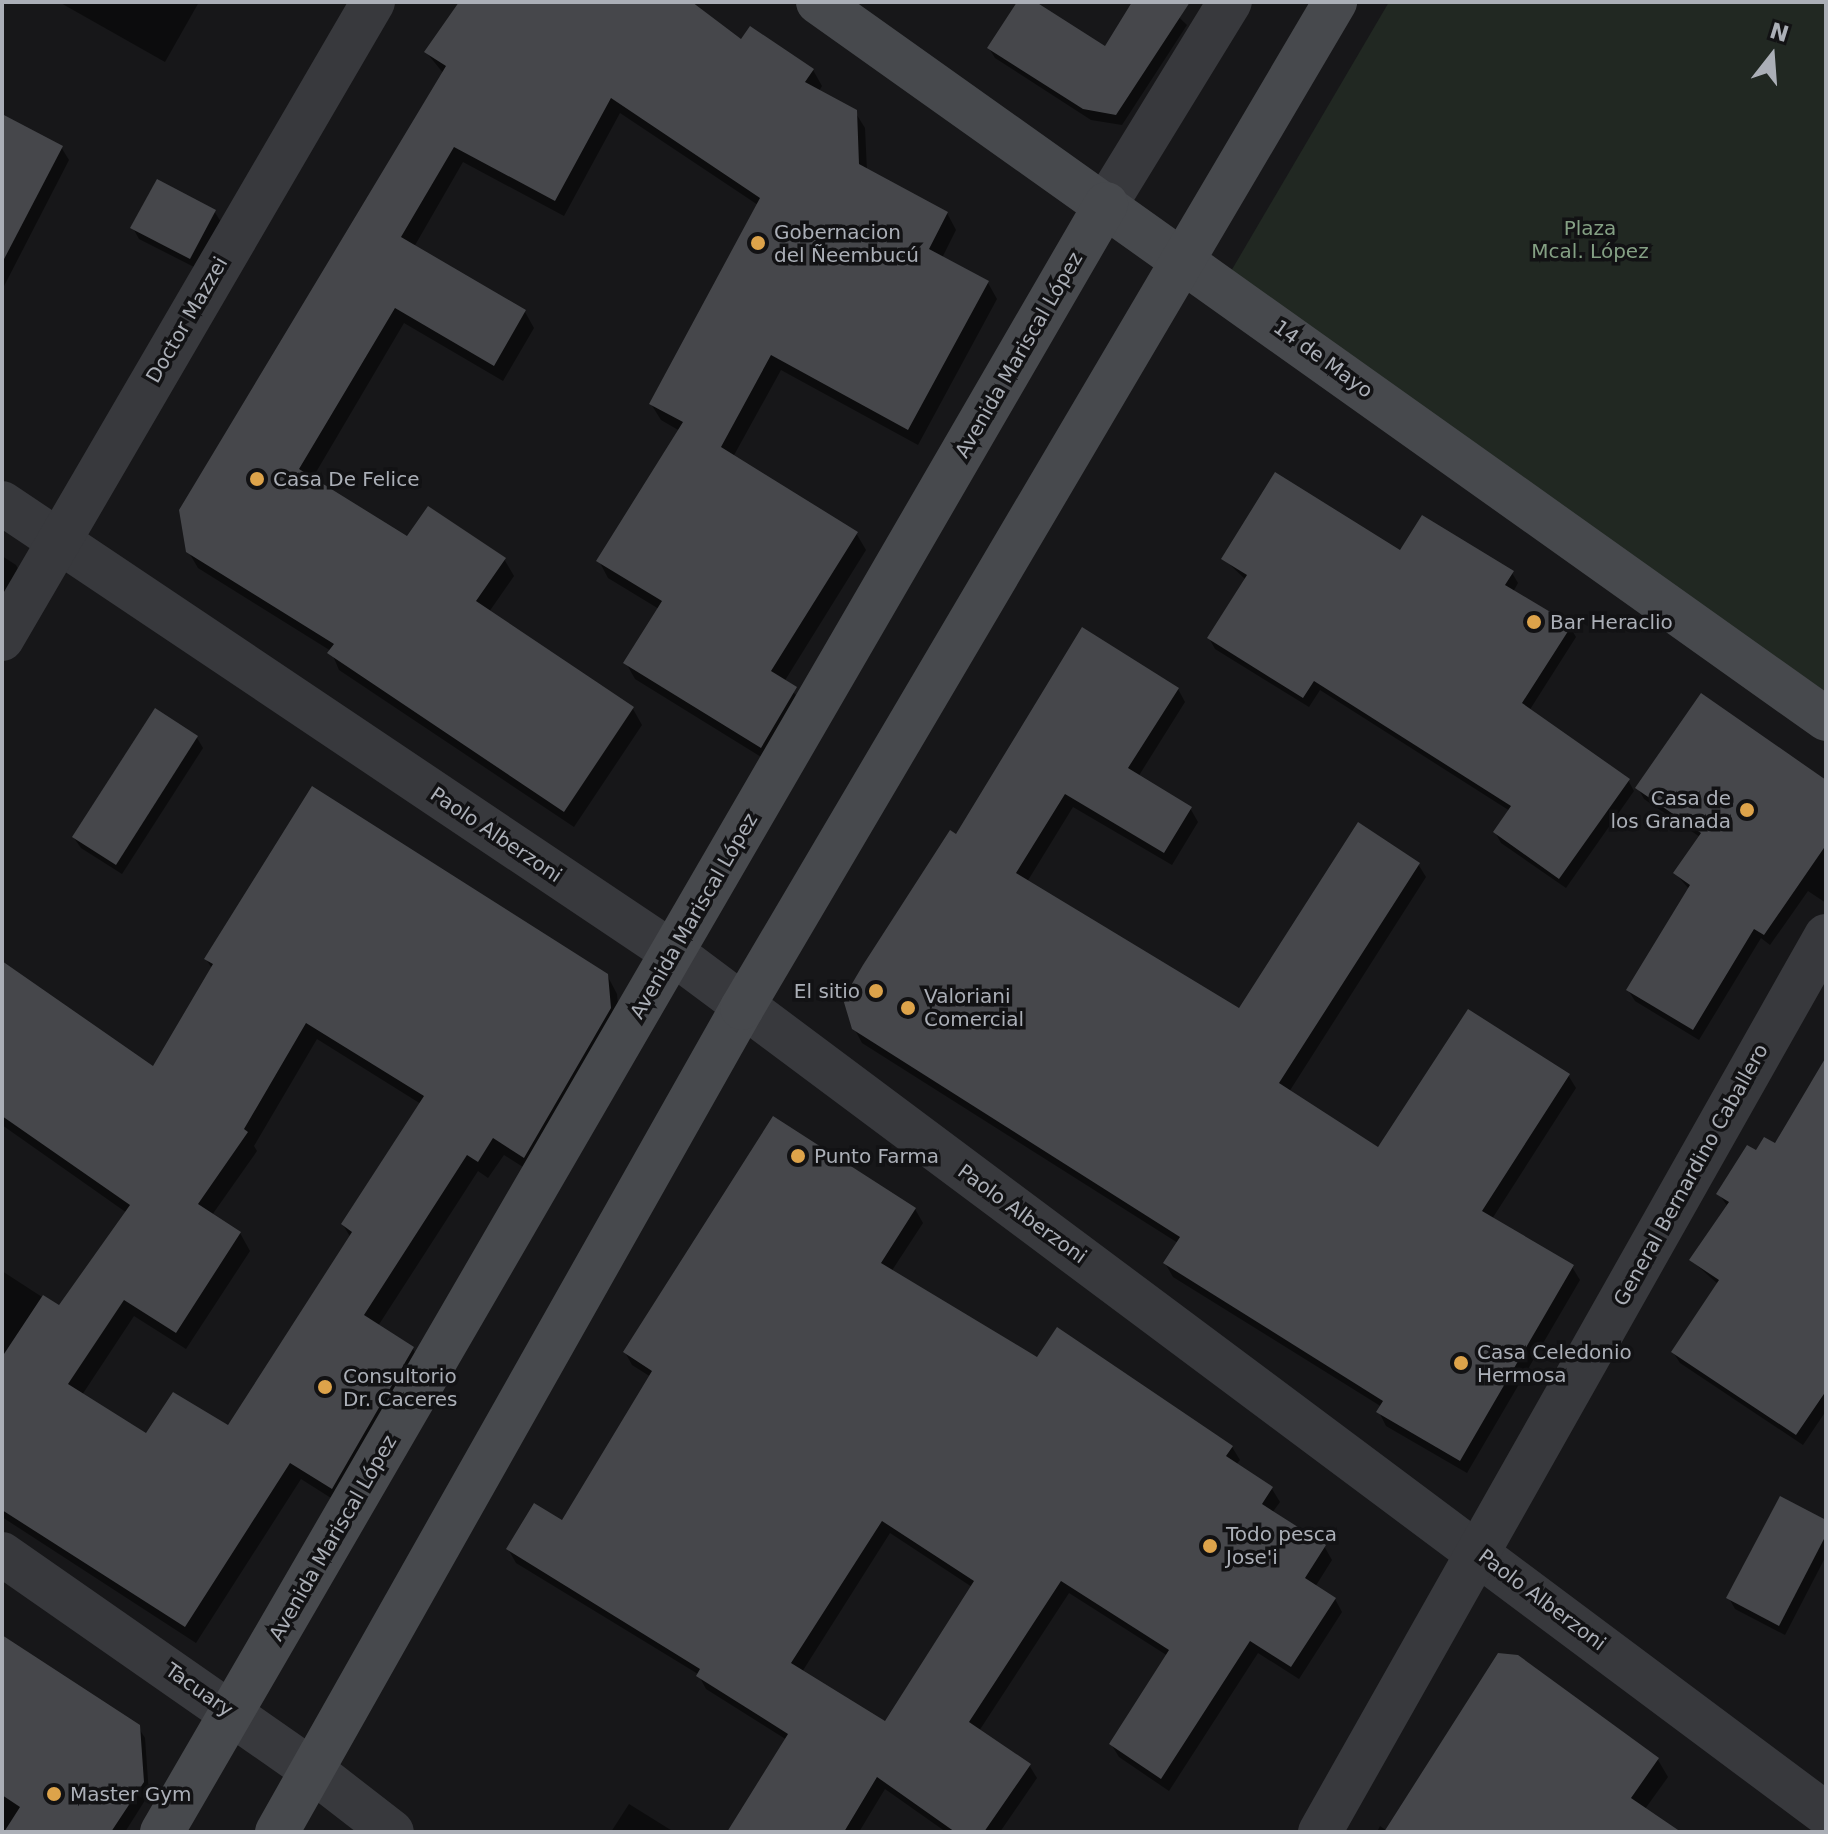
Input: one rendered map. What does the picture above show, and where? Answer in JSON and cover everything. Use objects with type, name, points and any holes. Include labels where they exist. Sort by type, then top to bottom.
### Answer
[{"type":"main road","name":"14 de Mayo","points":[[818,2],[1184,259],[1826,719]]},
{"type":"main road","points":[[277,1832],[742,1008],[1335,2]]},
{"type":"main road","name":"Avenida Mariscal López","points":[[162,1832],[1106,204]]},
{"type":"street","name":"Doctor Mazzei","points":[[2,639],[373,2]]},
{"type":"street","name":"Avenida Mariscal López","points":[[1106,204],[1230,2]]},
{"type":"street","name":"Paolo Alberzoni","points":[[2,503],[673,953],[742,1008],[1480,1552],[1826,1814]]},
{"type":"street","name":"General Bernardino Caballero","points":[[1320,1832],[1826,936]]},
{"type":"street","name":"Tacuary","points":[[2,1554],[312,1770],[392,1832]]},
{"type":"green space","name":"Plaza Mcal. López","points":[[1389,2],[1826,2],[1826,692],[1227,278]]},
{"type":"building","points":[[459,2],[692,2],[741,39],[750,26],[814,69],[805,82],[857,110],[859,164],[948,212],[929,249],[989,281],[908,430],[771,355],[721,447],[858,532],[771,671],[797,687],[761,748],[623,663],[662,601],[596,561],[683,422],[649,404],[760,198],[611,98],[555,201],[454,147],[401,237],[526,310],[494,366],[395,308],[299,469],[407,536],[428,506],[506,558],[476,601],[634,707],[564,812],[327,653],[334,644],[186,552],[179,510],[446,66],[424,52]]},
{"type":"building","points":[[1017,2],[1036,2],[1105,46],[1132,2],[1190,2],[1116,115],[1083,109],[987,48]]},
{"type":"building","points":[[2,114],[63,146],[2,263]]},
{"type":"building","points":[[157,179],[216,210],[190,259],[130,228]]},
{"type":"building","points":[[1275,472],[1400,550],[1422,515],[1514,571],[1505,585],[1572,625],[1522,703],[1630,779],[1559,879],[1493,832],[1511,806],[1314,681],[1303,698],[1207,638],[1247,575],[1221,559]]},
{"type":"building","points":[[1082,627],[1179,688],[1128,768],[1192,807],[1164,853],[1065,794],[1016,873],[1239,1008],[1358,822],[1420,863],[1279,1083],[1378,1147],[1468,1009],[1570,1074],[1482,1211],[1574,1265],[1460,1461],[1376,1412],[1383,1401],[1163,1263],[1180,1237],[852,1029],[843,999],[950,830],[956,834]]},
{"type":"building","name":"Casa de los Granada","points":[[1701,693],[1826,780],[1826,845],[1764,935],[1754,929],[1693,1030],[1626,990],[1690,885],[1673,873],[1701,833],[1635,788]]},
{"type":"building","points":[[155,708],[198,736],[116,865],[72,837]]},
{"type":"building","points":[[312,786],[608,974],[611,1008],[524,1158],[493,1138],[478,1162],[467,1155],[364,1315],[414,1347],[332,1489],[290,1463],[185,1627],[2,1510],[2,1357],[43,1295],[59,1305],[130,1205],[2,1116],[2,961],[153,1066],[213,964],[204,959]],"holes":[[[306,1023],[424,1096],[341,1224],[352,1232],[228,1425],[173,1392],[146,1433],[68,1384],[124,1300],[176,1333],[241,1232],[198,1204],[248,1132],[244,1129]]]},
{"type":"building","points":[[1826,1057],[1826,1391],[1796,1435],[1671,1352],[1719,1280],[1689,1260],[1729,1202],[1716,1194],[1747,1145],[1756,1150],[1764,1137],[1775,1143]]},
{"type":"building","points":[[773,1116],[916,1208],[881,1263],[1037,1357],[1057,1327],[1233,1446],[1226,1456],[1273,1487],[1262,1504],[1326,1545],[1305,1578],[1336,1598],[1291,1667],[1250,1641],[1161,1779],[1109,1744],[1169,1650],[1061,1581],[969,1722],[1031,1764],[984,1832],[955,1832],[877,1777],[844,1832],[727,1832],[788,1734],[696,1676],[700,1669],[506,1549],[534,1503],[562,1520],[652,1371],[623,1352]],"holes":[[[882,1521],[974,1581],[885,1721],[791,1663]]]},
{"type":"building","points":[[1780,1496],[1826,1520],[1826,1535],[1779,1626],[1726,1598]]},
{"type":"building","points":[[2,1635],[140,1725],[144,1782],[111,1832],[4,1832],[20,1807],[2,1795]]},
{"type":"building","points":[[1498,1653],[1518,1655],[1659,1758],[1631,1798],[1681,1832],[1384,1832]]},
{"type":"place","name":"Gobernacion del Ñeembucú","points":[[758,243]]},
{"type":"place","name":"Casa De Felice","points":[[257,479]]},
{"type":"place","name":"Bar Heraclio","points":[[1534,622]]},
{"type":"place","name":"Casa de los Granada","points":[[1747,810]]},
{"type":"place","name":"El sitio","points":[[876,991]]},
{"type":"place","name":"Valoriani Comercial","points":[[908,1008]]},
{"type":"place","name":"Punto Farma","points":[[798,1156]]},
{"type":"place","name":"Casa Celedonio Hermosa","points":[[1461,1363]]},
{"type":"place","name":"Consultorio Dr. Caceres","points":[[325,1387]]},
{"type":"place","name":"Todo pesca Jose'i","points":[[1210,1546]]},
{"type":"place","name":"Master Gym","points":[[54,1794]]}]
